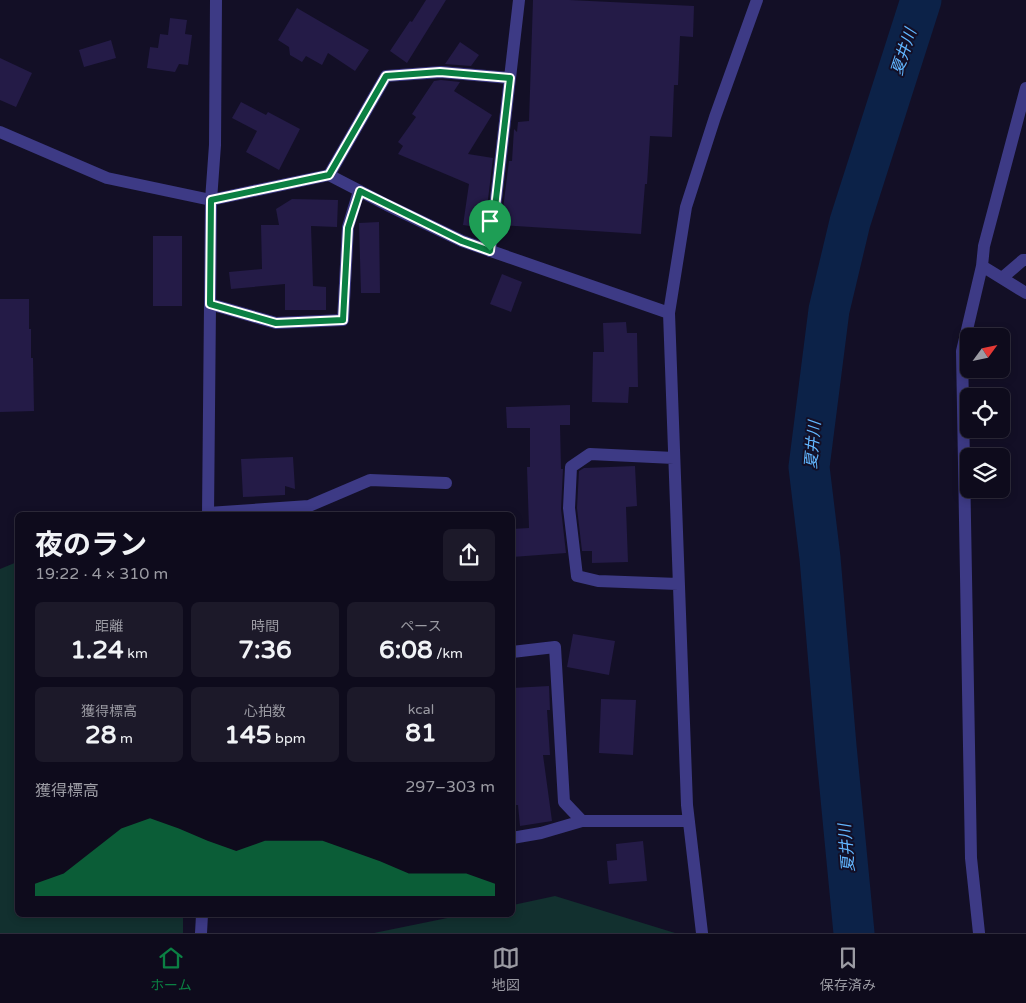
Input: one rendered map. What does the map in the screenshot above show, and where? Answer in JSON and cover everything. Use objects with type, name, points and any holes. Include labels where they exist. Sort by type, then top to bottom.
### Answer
[{"type":"street","points":[[208,512],[211,200],[216,145],[216,0]]},
{"type":"street","points":[[490,251],[518,0]]},
{"type":"street","points":[[702,933],[689,821],[684,750],[668,313],[686,207],[715,117],[757,0]]},
{"type":"street","points":[[329,175],[386,76],[440,72],[510,78]]},
{"type":"street","points":[[979,933],[971,858],[962,351],[982,266],[984,246],[1026,88]]},
{"type":"street","points":[[0,132],[107,178],[211,200],[329,175],[462,241],[668,313]]},
{"type":"street","points":[[210,304],[276,323],[343,320],[348,228],[360,191]]},
{"type":"street","points":[[1002,278],[1023,260],[1026,260]]},
{"type":"street","points":[[982,266],[1026,293]]},
{"type":"street","points":[[674,458],[590,454],[571,467],[569,508],[577,576],[598,581],[678,584]]},
{"type":"street","points":[[234,512],[310,506],[370,480],[446,483]]},
{"type":"street","points":[[515,652],[555,647],[564,802],[582,821]]},
{"type":"street","points":[[515,837],[540,833],[582,821],[689,821]]},
{"type":"street","points":[[202,917],[202,933]]},
{"type":"green space","points":[[15,563],[15,917],[183,917],[183,933],[0,933],[0,569]]},
{"type":"green space","points":[[555,896],[675,933],[374,933],[452,917],[515,917],[515,905]]},
{"type":"building","points":[[426,0],[446,0],[407,63],[390,51]]},
{"type":"building","points":[[533,0],[694,6],[693,37],[680,36],[678,85],[674,85],[672,137],[650,136],[641,234],[501,225],[509,161],[512,161],[514,129],[517,132],[518,122],[529,121]]},
{"type":"building","points":[[297,8],[369,50],[355,71],[328,53],[322,65],[306,56],[302,62],[290,55],[289,47],[278,40]]},
{"type":"building","points":[[170,18],[187,20],[185,34],[192,35],[188,65],[179,64],[175,72],[147,68],[150,47],[158,48],[160,34],[168,35]]},
{"type":"building","points":[[111,40],[116,58],[84,67],[79,50]]},
{"type":"building","points":[[460,42],[479,55],[471,66],[445,64]]},
{"type":"building","points":[[0,58],[32,73],[16,107],[0,100]]},
{"type":"building","points":[[434,81],[460,82],[454,91],[492,115],[468,154],[493,158],[483,228],[463,225],[469,184],[398,154],[403,146],[398,142],[416,117],[412,114]]},
{"type":"building","points":[[241,102],[266,115],[268,112],[300,129],[279,170],[246,152],[257,131],[232,118]]},
{"type":"building","points":[[292,199],[338,200],[337,227],[311,226],[313,286],[326,287],[326,310],[285,310],[285,284],[231,289],[229,272],[262,269],[261,225],[279,225],[276,209]]},
{"type":"building","points":[[379,222],[380,293],[361,293],[359,223]]},
{"type":"building","points":[[153,236],[182,236],[182,306],[153,306]]},
{"type":"building","points":[[502,274],[522,282],[511,312],[490,304]]},
{"type":"building","points":[[0,299],[29,299],[34,411],[0,412]]},
{"type":"building","points":[[626,322],[627,333],[637,333],[638,387],[629,387],[628,403],[592,402],[593,352],[604,352],[603,323]]},
{"type":"building","points":[[570,405],[570,425],[560,425],[561,469],[563,469],[561,509],[566,553],[515,557],[515,529],[529,528],[527,467],[530,467],[530,428],[507,428],[506,407]]},
{"type":"building","points":[[293,457],[295,489],[285,486],[285,495],[243,497],[241,459]]},
{"type":"building","points":[[635,466],[637,506],[626,507],[628,562],[592,563],[592,551],[582,551],[577,508],[579,471],[584,468]]},
{"type":"building","points":[[573,634],[615,641],[609,675],[567,667]]},
{"type":"building","points":[[549,686],[550,710],[547,710],[550,755],[543,755],[552,821],[520,826],[518,805],[515,805],[515,688]]},
{"type":"building","points":[[601,699],[636,700],[633,755],[599,753]]},
{"type":"building","points":[[643,841],[647,881],[609,884],[607,861],[617,860],[616,844]]},
{"type":"waterway","name":"夏井川","points":[[854,933],[820,558],[809,467],[829,310],[850,222],[921,0]]},
{"type":"route","points":[[440,72],[510,78],[490,251],[462,241],[360,191],[348,228],[343,320],[276,323],[210,304],[211,200],[329,175],[386,76],[440,72]]}]
